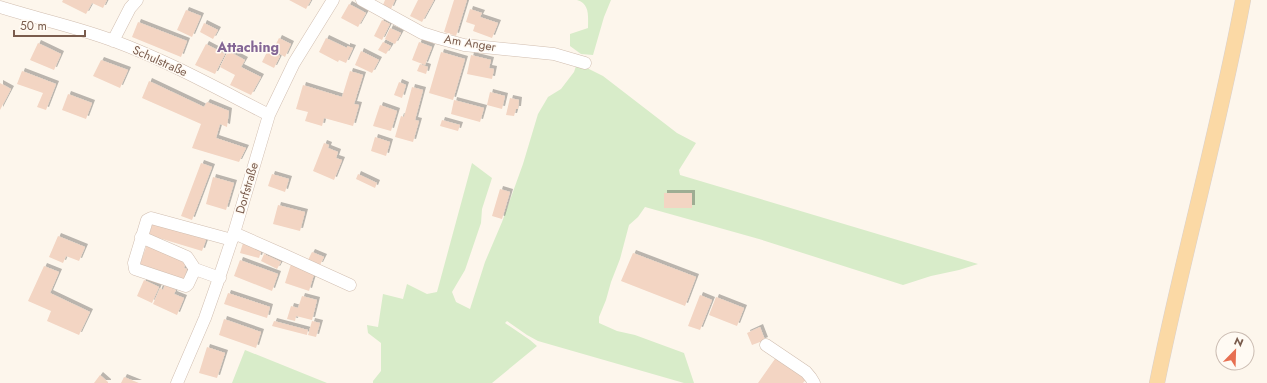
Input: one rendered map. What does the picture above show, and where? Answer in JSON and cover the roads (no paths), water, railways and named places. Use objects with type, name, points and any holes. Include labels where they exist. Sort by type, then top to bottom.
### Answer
[{"type":"main road","points":[[1157,383],[1168,326],[1224,93],[1243,0]]},
{"type":"street","points":[[113,41],[130,8],[137,0]]},
{"type":"street","name":"Dorfstraße","points":[[177,383],[203,323],[220,278],[268,115],[294,62],[333,0]]},
{"type":"street","name":"Am Anger","points":[[362,0],[418,30],[438,38],[464,45],[554,54],[585,63]]},
{"type":"street","name":"Schulstraße","points":[[0,7],[113,41],[181,70],[268,115]]},
{"type":"street","points":[[196,269],[186,286],[135,269],[134,263],[147,220],[151,218],[233,236],[291,258],[350,285]]},
{"type":"street","points":[[141,237],[188,257],[196,269],[220,278]]},
{"type":"street","points":[[766,345],[806,372],[814,383]]},
{"type":"district","name":"Attaching","points":[[248,47]]}]
